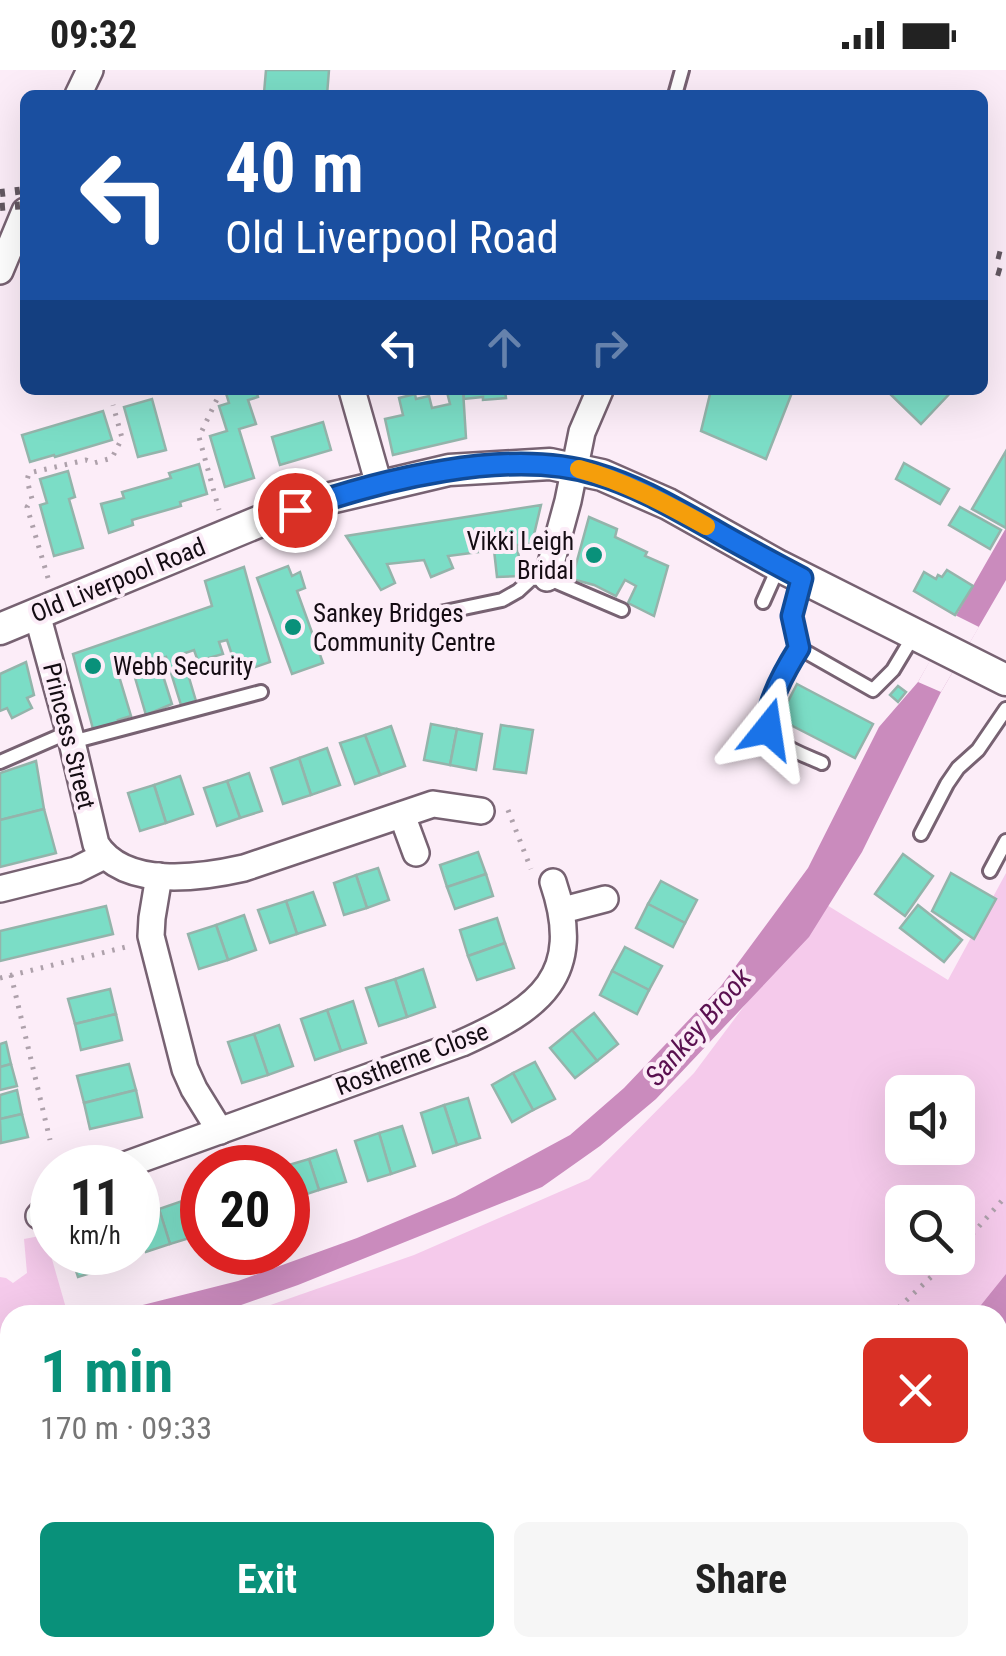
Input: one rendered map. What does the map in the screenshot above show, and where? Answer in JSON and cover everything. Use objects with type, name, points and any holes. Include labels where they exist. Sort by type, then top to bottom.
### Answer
[{"type":"street","points":[[0,271],[20,223]]},
{"type":"street","points":[[353,395],[379,486]]},
{"type":"street","points":[[547,578],[582,432],[598,395]]},
{"type":"street","name":"Old Liverpool Road","points":[[2,622],[37,614],[263,520],[326,499],[449,470],[550,464],[602,475],[668,504],[791,572],[1006,680]]},
{"type":"street","name":"Princess Street","points":[[37,614],[96,844],[104,856]]},
{"type":"street","points":[[0,889],[76,870],[104,856],[126,868],[159,876],[214,874],[244,868],[433,804],[481,811]]},
{"type":"street","points":[[402,815],[416,853]]},
{"type":"street","points":[[159,876],[152,940],[185,1070],[220,1131]]},
{"type":"street","name":"Rostherne Close","points":[[160,1153],[462,1043],[502,1025],[533,1004],[554,978],[565,940],[563,910],[554,882]]},
{"type":"street","points":[[563,910],[605,899]]},
{"type":"lane","points":[[763,602],[791,572]]},
{"type":"lane","points":[[791,572],[792,616],[799,648],[766,721],[773,737],[822,762]]},
{"type":"lane","points":[[440,613],[502,600],[530,579],[547,578],[622,610]]},
{"type":"lane","points":[[799,648],[874,690],[894,670],[937,647]]},
{"type":"lane","points":[[0,762],[71,737],[261,692]]},
{"type":"lane","points":[[920,834],[946,784],[978,750],[1006,709]]},
{"type":"lane","points":[[990,871],[1006,841]]},
{"type":"path","points":[[217,395],[199,437],[220,513]]},
{"type":"path","points":[[49,583],[27,507],[32,499],[27,480],[30,473],[112,458],[122,438],[113,405]]},
{"type":"path","points":[[481,811],[498,802],[506,804],[534,877],[554,882]]},
{"type":"path","points":[[0,978],[152,940]]},
{"type":"path","points":[[11,975],[50,1140]]},
{"type":"path","points":[[975,1231],[1006,1196]]},
{"type":"path","points":[[902,1305],[933,1275]]},
{"type":"shaded area","points":[[1006,873],[1006,1305],[271,1305],[414,1255],[589,1179],[694,1073],[822,902],[948,980]]},
{"type":"shaded area","points":[[30,1238],[30,1275],[56,1275],[65,1305],[0,1305],[0,1277],[13,1283],[27,1273],[24,1239]]},
{"type":"water","name":"Sankey Brook","points":[[1006,528],[1006,580],[941,692],[862,852],[809,937],[656,1099],[542,1187],[298,1285],[241,1305],[143,1305],[255,1275],[310,1275],[310,1255],[455,1197],[570,1135],[624,1088],[721,986],[808,868],[879,727],[918,682]]},
{"type":"water","points":[[1006,1274],[1006,1305],[981,1305]]},
{"type":"pier","points":[[955,615],[979,627],[941,692],[918,682]]},
{"type":"building","points":[[266,70],[329,70],[327,90],[264,90]]},
{"type":"building","points":[[227,395],[258,397],[248,400],[256,424],[239,429],[254,478],[225,487],[210,436],[227,431],[219,406],[229,403]]},
{"type":"building","points":[[448,395],[463,395],[466,438],[393,455],[385,419],[403,415],[399,398],[429,396],[432,408],[450,404]]},
{"type":"building","points":[[464,395],[506,398],[483,397],[464,399]]},
{"type":"building","points":[[710,395],[791,395],[766,459],[701,431]]},
{"type":"building","points":[[891,395],[948,395],[921,424]]},
{"type":"building","points":[[152,399],[166,450],[138,457],[124,407]]},
{"type":"building","points":[[103,411],[112,440],[30,462],[22,435]]},
{"type":"building","points":[[323,422],[331,450],[280,465],[272,437]]},
{"type":"building","points":[[1006,451],[1006,528],[972,509]]},
{"type":"building","points":[[904,463],[949,489],[940,504],[896,479]]},
{"type":"building","points":[[199,464],[207,494],[132,520],[133,525],[109,533],[101,504],[124,498],[122,492],[171,478],[169,473]]},
{"type":"building","points":[[68,471],[75,497],[69,499],[83,548],[54,556],[40,505],[47,503],[40,479]]},
{"type":"building","points":[[541,505],[532,543],[517,545],[520,564],[525,563],[521,576],[497,577],[494,550],[448,556],[453,568],[431,577],[424,560],[387,564],[395,583],[381,590],[346,536]]},
{"type":"building","points":[[960,507],[1001,530],[990,549],[949,525]]},
{"type":"building","points":[[589,517],[617,529],[615,537],[668,566],[654,616],[628,603],[636,586],[625,580],[616,596],[572,579]]},
{"type":"building","name":"Sankey Bridges Community Centre","points":[[288,566],[292,576],[300,572],[305,588],[297,591],[323,663],[292,674],[257,578]]},
{"type":"building","points":[[244,567],[270,662],[238,673],[227,640],[219,642],[223,654],[198,661],[194,650],[182,654],[196,701],[181,705],[166,657],[158,660],[172,704],[146,715],[133,671],[119,676],[131,716],[93,729],[73,654],[212,606],[205,581]]},
{"type":"building","points":[[947,570],[973,586],[955,615],[914,591],[924,572],[936,579]]},
{"type":"building","points":[[26,662],[34,695],[27,698],[32,708],[12,718],[7,708],[0,711],[0,674]]},
{"type":"building","points":[[797,684],[873,724],[855,758],[779,719]]},
{"type":"building","points":[[898,686],[906,692],[898,702],[890,695]]},
{"type":"building","points":[[431,724],[457,729],[450,765],[424,760]]},
{"type":"building","points":[[501,725],[533,730],[526,773],[494,769]]},
{"type":"building","points":[[391,726],[405,766],[380,775],[365,735]]},
{"type":"building","points":[[457,729],[482,734],[476,770],[450,765]]},
{"type":"building","points":[[365,735],[380,775],[355,784],[340,743]]},
{"type":"building","points":[[327,748],[340,785],[311,795],[299,758]]},
{"type":"building","points":[[299,758],[311,795],[283,804],[271,768]]},
{"type":"building","points":[[36,761],[44,809],[0,820],[0,773]]},
{"type":"building","points":[[249,773],[262,811],[240,818],[227,781]]},
{"type":"building","points":[[180,776],[193,814],[166,823],[154,785]]},
{"type":"building","points":[[227,781],[240,818],[217,826],[204,788]]},
{"type":"building","points":[[154,785],[166,823],[140,831],[128,793]]},
{"type":"building","points":[[44,809],[56,853],[0,867],[0,820]]},
{"type":"building","points":[[478,852],[486,874],[447,887],[440,865]]},
{"type":"building","points":[[903,854],[933,876],[905,916],[875,894]]},
{"type":"building","points":[[378,868],[389,900],[367,908],[356,875]]},
{"type":"building","points":[[951,873],[996,899],[974,939],[932,911]]},
{"type":"building","points":[[486,874],[493,896],[455,909],[447,887]]},
{"type":"building","points":[[356,875],[367,908],[344,915],[334,883]]},
{"type":"building","points":[[661,881],[697,900],[685,923],[648,904]]},
{"type":"building","points":[[313,892],[325,925],[297,934],[286,901]]},
{"type":"building","points":[[286,901],[297,934],[270,943],[258,910]]},
{"type":"building","points":[[648,904],[685,923],[673,947],[636,928]]},
{"type":"building","points":[[918,905],[962,940],[944,962],[900,928]]},
{"type":"building","points":[[106,906],[113,934],[0,961],[0,931]]},
{"type":"building","points":[[244,915],[256,950],[228,960],[216,925]]},
{"type":"building","points":[[497,918],[505,943],[468,956],[460,930]]},
{"type":"building","points":[[216,925],[228,960],[199,969],[188,934]]},
{"type":"building","points":[[505,943],[514,968],[477,980],[468,956]]},
{"type":"building","points":[[625,947],[662,966],[649,990],[612,971]]},
{"type":"building","points":[[423,969],[435,1007],[407,1017],[395,979]]},
{"type":"building","points":[[612,971],[649,990],[637,1014],[600,995]]},
{"type":"building","points":[[395,979],[407,1017],[379,1026],[366,988]]},
{"type":"building","points":[[110,989],[116,1014],[75,1024],[68,999]]},
{"type":"building","points":[[353,1001],[366,1043],[341,1051],[327,1010]]},
{"type":"building","points":[[327,1010],[341,1051],[315,1060],[301,1019]]},
{"type":"building","points":[[594,1013],[618,1044],[597,1061],[572,1030]]},
{"type":"building","points":[[116,1014],[122,1040],[81,1050],[75,1024]]},
{"type":"building","points":[[279,1025],[293,1066],[268,1075],[254,1034]]},
{"type":"building","points":[[572,1030],[597,1061],[575,1078],[550,1048]]},
{"type":"building","points":[[254,1034],[268,1075],[242,1083],[228,1042]]},
{"type":"building","points":[[6,1042],[11,1064],[0,1067],[0,1044]]},
{"type":"building","points":[[535,1062],[555,1099],[533,1110],[513,1073]]},
{"type":"building","points":[[11,1064],[17,1086],[0,1090],[0,1067]]},
{"type":"building","points":[[129,1064],[136,1090],[84,1103],[77,1076]]},
{"type":"building","points":[[513,1073],[533,1110],[512,1122],[492,1085]]},
{"type":"building","points":[[17,1090],[22,1114],[0,1119],[0,1095]]},
{"type":"building","points":[[136,1090],[142,1117],[90,1129],[84,1103]]},
{"type":"building","points":[[468,1098],[480,1138],[457,1145],[444,1105]]},
{"type":"building","points":[[444,1105],[457,1145],[433,1153],[421,1113]]},
{"type":"building","points":[[22,1114],[28,1137],[1,1143],[0,1119]]},
{"type":"building","points":[[402,1126],[415,1166],[391,1174],[379,1133]]},
{"type":"building","points":[[379,1133],[391,1174],[368,1181],[355,1141]]},
{"type":"building","points":[[336,1150],[346,1182],[319,1190],[310,1159]]},
{"type":"building","points":[[310,1162],[319,1190],[310,1193]]},
{"type":"building","points":[[180,1202],[180,1241],[170,1244],[160,1209]]},
{"type":"building","points":[[160,1212],[170,1244],[160,1247]]},
{"type":"railway","points":[[0,193],[20,191]]},
{"type":"railway","points":[[0,207],[20,205]]},
{"type":"railway","points":[[988,252],[1006,257]]},
{"type":"railway","points":[[988,269],[1006,274]]},
{"type":"slow traffic","points":[[579,469],[668,504],[706,526]]},
{"type":"place","name":"Vikki Leigh Bridal","points":[[594,555]]},
{"type":"place","name":"Sankey Bridges Community Centre","points":[[293,627]]},
{"type":"place","name":"Webb Security","points":[[93,666]]},
{"type":"route","points":[[295,510],[449,470],[526,464],[550,464],[602,475],[668,504],[802,578],[792,616],[799,648],[769,710],[768,729]]}]
